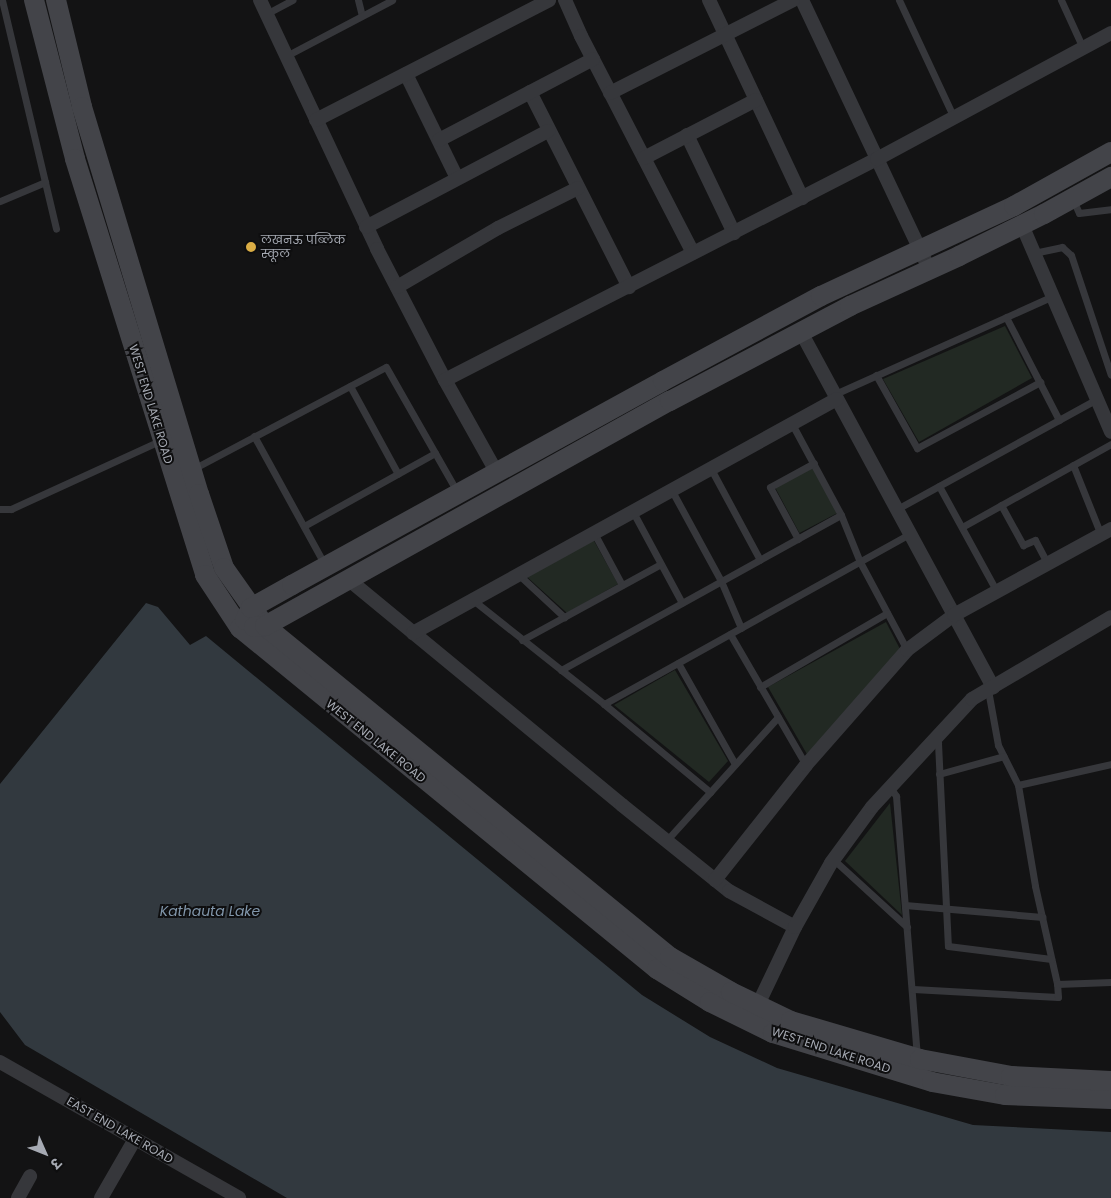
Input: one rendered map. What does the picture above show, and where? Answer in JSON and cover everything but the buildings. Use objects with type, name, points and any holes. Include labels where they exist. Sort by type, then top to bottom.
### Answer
[{"type":"street","name":"WEST END LAKE ROAD","points":[[34,0],[74,159],[171,437],[191,470],[224,568],[265,626],[670,957],[754,1013],[772,1033],[932,1082],[1005,1095],[1111,1099]]},
{"type":"street","name":"WEST END LAKE ROAD","points":[[56,0],[82,107],[171,437],[205,576],[240,628],[394,756],[657,969],[710,1002],[791,1021],[917,1058],[1011,1076],[1111,1081]]},
{"type":"street","points":[[260,0],[396,287],[445,380],[497,472]]},
{"type":"street","points":[[316,120],[549,0]]},
{"type":"street","points":[[565,0],[610,93],[693,254]]},
{"type":"street","points":[[709,0],[802,198]]},
{"type":"street","points":[[610,93],[725,34],[807,1],[877,160],[929,269]]},
{"type":"street","points":[[445,380],[877,160],[1111,33]]},
{"type":"street","points":[[439,140],[593,59]]},
{"type":"street","points":[[406,74],[457,178]]},
{"type":"street","points":[[530,92],[548,131],[628,286]]},
{"type":"street","points":[[644,158],[756,100]]},
{"type":"street","points":[[366,227],[548,131]]},
{"type":"street","points":[[687,135],[734,233]]},
{"type":"street","points":[[240,628],[251,608],[497,472],[821,296],[1014,206],[1111,152]]},
{"type":"street","points":[[240,628],[265,626],[662,406],[801,332],[850,306],[1022,225],[1111,177]]},
{"type":"street","points":[[396,287],[498,228],[578,188]]},
{"type":"street","points":[[1022,225],[1111,432]]},
{"type":"street","points":[[801,332],[954,616],[990,688]]},
{"type":"street","points":[[414,633],[792,424],[836,396]]},
{"type":"street","points":[[715,880],[806,765],[906,650],[954,616],[1106,532]]},
{"type":"street","points":[[348,579],[729,891],[796,927]]},
{"type":"street","points":[[754,1013],[796,927],[834,860],[872,807],[890,787],[972,699],[1111,617]]},
{"type":"street","name":"EAST END LAKE ROAD","points":[[0,1062],[239,1198]]},
{"type":"street","points":[[101,1198],[135,1139]]},
{"type":"street","points":[[18,1198],[30,1176]]},
{"type":"lane","points":[[2,0],[56,229]]},
{"type":"lane","points":[[266,14],[292,0]]},
{"type":"lane","points":[[358,0],[362,16]]},
{"type":"lane","points":[[286,56],[392,0]]},
{"type":"lane","points":[[899,0],[954,118]]},
{"type":"lane","points":[[1061,0],[1084,48]]},
{"type":"lane","points":[[0,201],[45,182]]},
{"type":"lane","points":[[1072,199],[1079,213],[1111,209]]},
{"type":"lane","points":[[1034,253],[1062,246],[1071,255],[1111,375]]},
{"type":"lane","points":[[836,396],[876,375],[1053,296]]},
{"type":"lane","points":[[1006,317],[1059,420]]},
{"type":"lane","points":[[191,470],[386,367],[458,494]]},
{"type":"lane","points":[[876,375],[917,448],[1040,382]]},
{"type":"lane","points":[[350,386],[398,474]]},
{"type":"lane","points":[[897,509],[1098,398]]},
{"type":"lane","points":[[792,424],[841,515],[860,562],[906,650]]},
{"type":"lane","points":[[254,436],[325,566]]},
{"type":"lane","points":[[0,509],[11,509],[171,437]]},
{"type":"lane","points":[[962,527],[1111,444]]},
{"type":"lane","points":[[304,526],[435,453]]},
{"type":"lane","points":[[798,538],[770,486],[814,463]]},
{"type":"lane","points":[[1073,465],[1106,532]]},
{"type":"lane","points":[[711,469],[760,560]]},
{"type":"lane","points":[[939,486],[997,592]]},
{"type":"lane","points":[[672,490],[721,581],[741,628]]},
{"type":"lane","points":[[1001,505],[1023,545],[1035,540],[1048,564]]},
{"type":"lane","points":[[633,512],[682,603]]},
{"type":"lane","points":[[560,670],[841,515]]},
{"type":"lane","points":[[594,533],[622,585]]},
{"type":"lane","points":[[604,704],[910,534]]},
{"type":"lane","points":[[522,640],[661,564]]},
{"type":"lane","points":[[520,575],[564,617]]},
{"type":"lane","points":[[472,600],[604,704],[710,792]]},
{"type":"lane","points":[[760,687],[887,613]]},
{"type":"lane","points":[[730,634],[806,765]]},
{"type":"lane","points":[[678,663],[735,764]]},
{"type":"lane","points":[[913,988],[1058,997],[1018,785],[998,745],[990,688]]},
{"type":"lane","points":[[666,841],[778,717]]},
{"type":"lane","points":[[934,740],[938,743],[948,946],[1052,959]]},
{"type":"lane","points":[[939,774],[1004,756]]},
{"type":"lane","points":[[1018,785],[1111,764]]},
{"type":"lane","points":[[890,787],[896,796],[913,988],[917,1058]]},
{"type":"lane","points":[[834,860],[907,927]]},
{"type":"lane","points":[[905,905],[1042,917]]},
{"type":"lane","points":[[1057,984],[1111,982]]},
{"type":"shaded area","points":[[1005,326],[1032,378],[919,442],[883,379]]},
{"type":"shaded area","points":[[813,467],[837,513],[799,533],[775,487]]},
{"type":"shaded area","points":[[593,539],[618,584],[567,613],[526,576]]},
{"type":"shaded area","points":[[886,622],[900,649],[808,756],[768,687]]},
{"type":"shaded area","points":[[675,670],[728,761],[709,782],[614,705]]},
{"type":"shaded area","points":[[890,803],[902,915],[845,861]]},
{"type":"water","name":"Kathauta Lake","points":[[146,603],[158,607],[190,645],[206,636],[642,995],[710,1037],[777,1068],[973,1125],[1111,1132],[1111,1198],[287,1198],[25,1045],[0,1012],[0,784]]},
{"type":"place","name":"लखनऊ पब्लिक स्कूल","points":[[251,247]]}]
